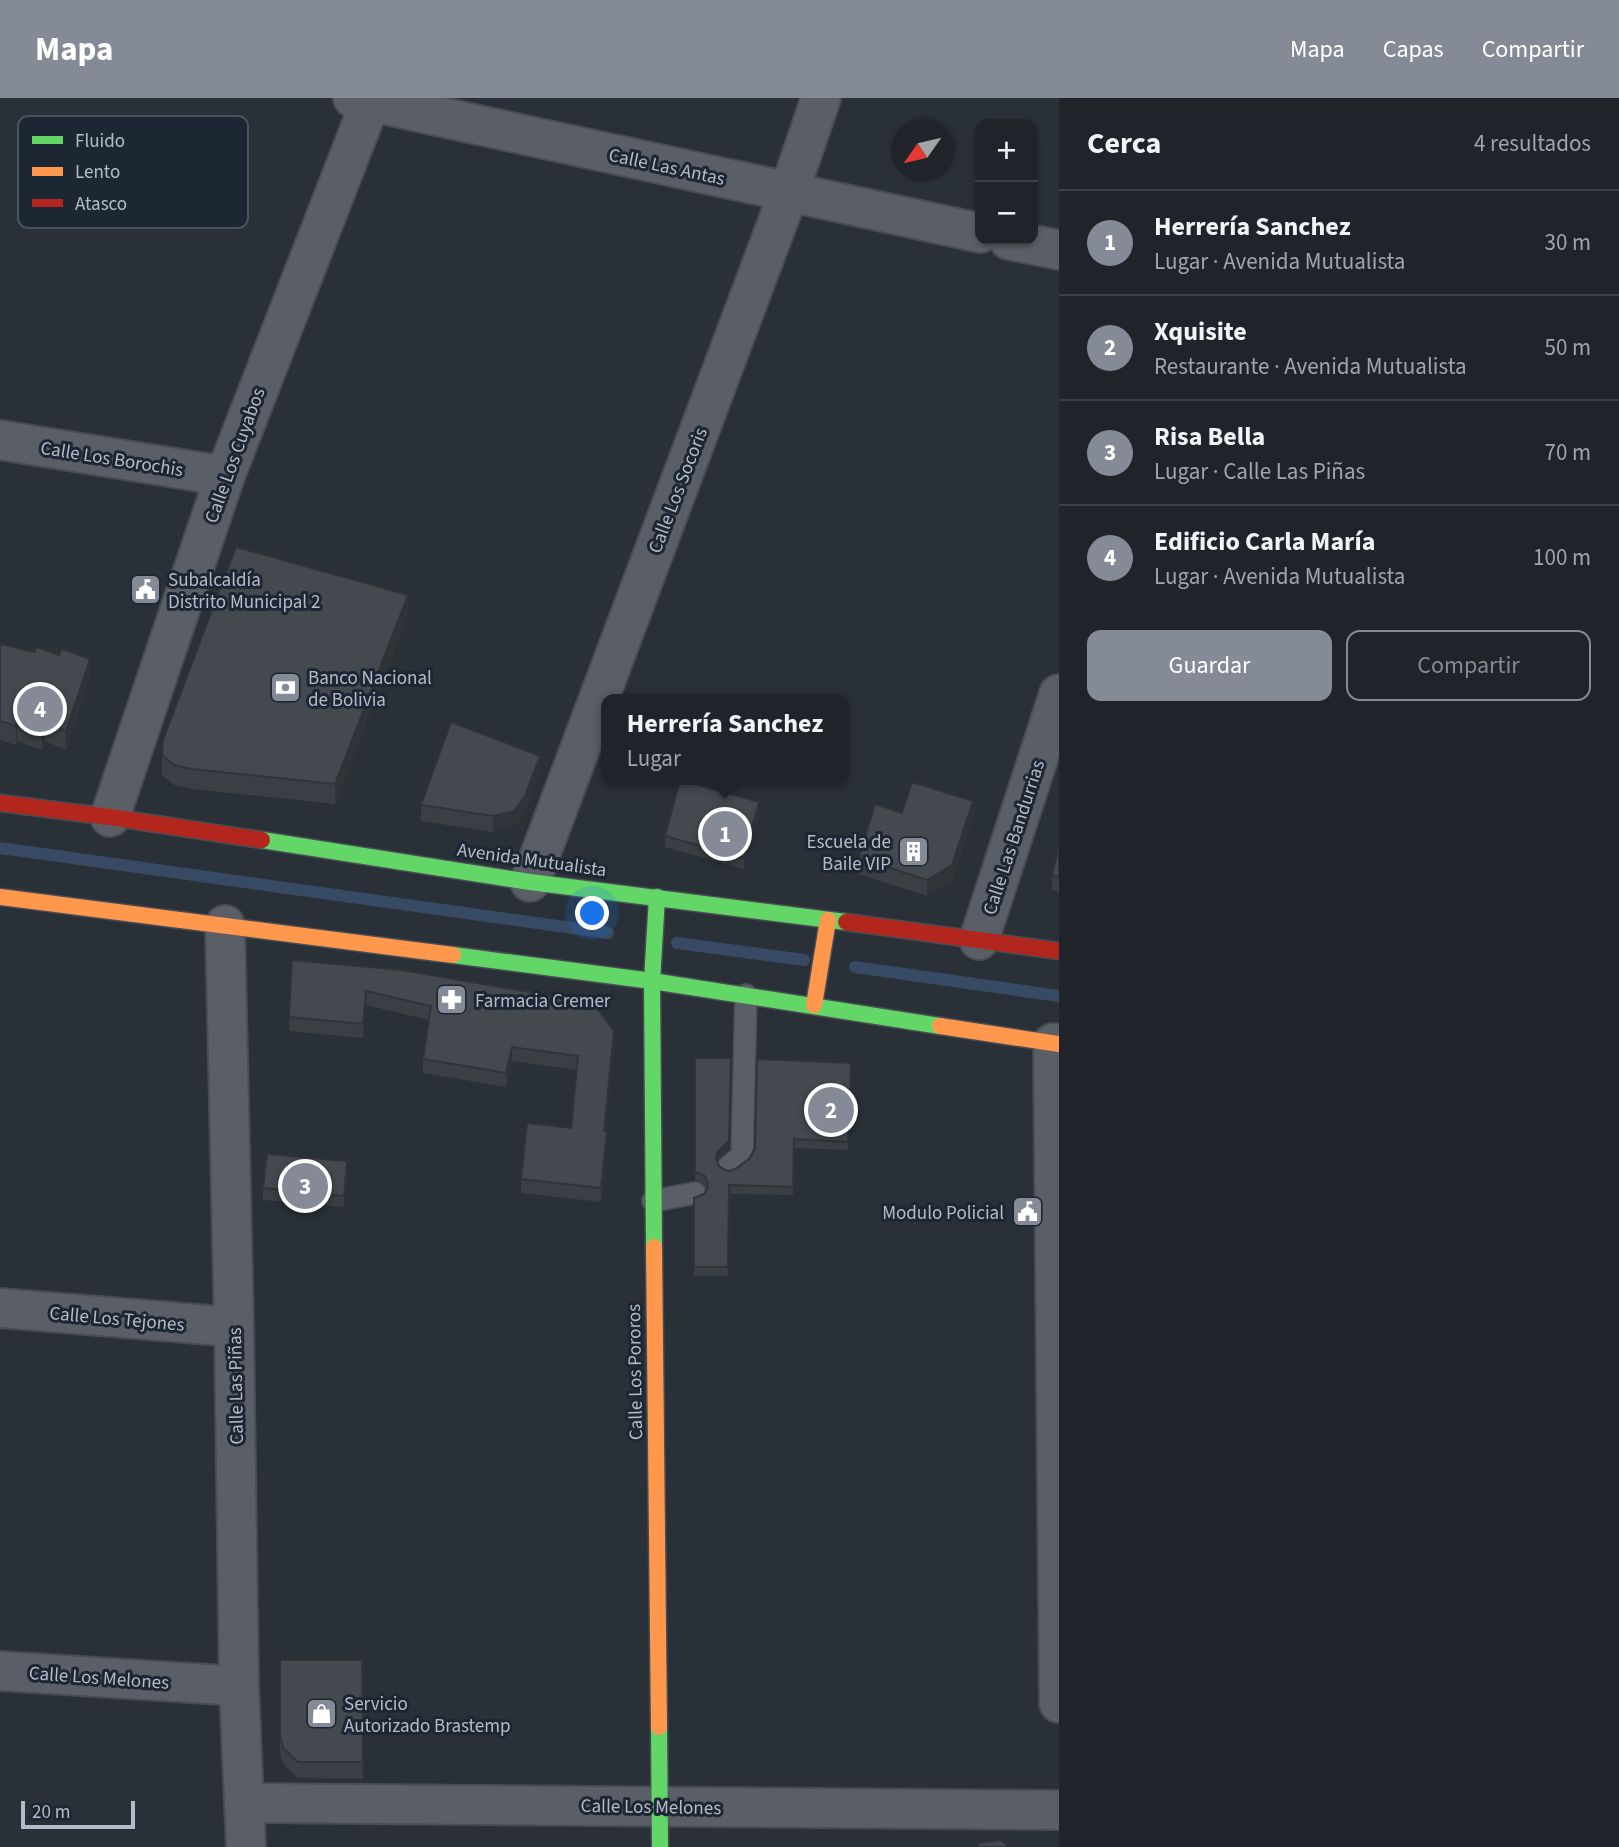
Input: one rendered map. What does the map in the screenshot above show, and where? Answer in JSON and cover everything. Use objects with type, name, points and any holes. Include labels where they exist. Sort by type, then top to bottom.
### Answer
[{"type":"main road","name":"Avenida Mutualista","points":[[0,803],[110,817],[657,903],[1059,951]]},
{"type":"main road","points":[[0,897],[652,976],[746,995],[815,999],[1056,1043]]},
{"type":"main road","name":"Calle Los Pororos","points":[[657,903],[652,976],[660,1847]]},
{"type":"main road","points":[[815,999],[828,925]]},
{"type":"street","name":"Calle Los Socoris","points":[[530,882],[789,192],[821,98]]},
{"type":"street","name":"Calle Las Antas","points":[[365,99],[975,232]]},
{"type":"street","name":"Calle Los Cuyabos","points":[[110,817],[225,476],[365,99]]},
{"type":"street","points":[[1034,245],[1059,250]]},
{"type":"street","name":"Calle Los Borochis","points":[[0,440],[225,476]]},
{"type":"street","name":"Calle Las Bandurrias","points":[[979,940],[1059,694]]},
{"type":"street","name":"Calle Las Piñas","points":[[225,925],[239,1686],[246,1847]]},
{"type":"street","points":[[1056,1043],[1059,1703]]},
{"type":"street","name":"Calle Los Tejones","points":[[0,1308],[234,1327]]},
{"type":"street","name":"Calle Los Melones","points":[[0,1671],[239,1686]]},
{"type":"street","name":"Calle Los Melones","points":[[244,1803],[1059,1810]]},
{"type":"lane","points":[[729,1166],[742,1156],[746,995]]},
{"type":"lane","points":[[653,1201],[695,1193]]},
{"type":"building","name":"Banco Nacional de Bolivia","points":[[236,547],[408,595],[335,784],[192,769],[174,765],[162,755],[163,740]]},
{"type":"building","points":[[0,644],[34,652],[37,647],[59,655],[62,649],[90,659],[66,731],[45,722],[42,731],[17,722],[16,726],[0,721]]},
{"type":"building","points":[[451,722],[540,756],[525,796],[514,811],[493,816],[421,805]]},
{"type":"building","name":"Escuela de Baile VIP","points":[[912,782],[973,801],[952,865],[927,880],[859,858],[875,804],[902,813]]},
{"type":"building","points":[[679,785],[698,785],[759,802],[744,858],[665,836]]},
{"type":"building","points":[[1059,845],[1059,877],[1052,876]]},
{"type":"building","points":[[292,960],[402,970],[593,1003],[614,1031],[601,1188],[521,1179],[527,1123],[571,1128],[578,1056],[512,1047],[506,1073],[423,1059],[431,1006],[366,991],[363,1024],[289,1017]]},
{"type":"building","points":[[695,1058],[731,1058],[729,1141],[717,1152],[716,1159],[719,1166],[730,1171],[750,1158],[755,1148],[757,1059],[851,1063],[848,1142],[794,1139],[793,1187],[729,1185],[728,1267],[694,1267],[694,1198],[704,1194],[708,1183],[704,1175],[695,1172]]},
{"type":"building","points":[[267,1154],[347,1161],[344,1196],[263,1188]]},
{"type":"building","name":"Servicio Autorizado Brastemp","points":[[280,1660],[362,1660],[363,1762],[298,1762],[283,1748],[280,1735]]},
{"type":"building","points":[[1001,1840],[1009,1847],[978,1847],[978,1843]]},
{"type":"waterway","points":[[0,848],[608,933]]},
{"type":"waterway","points":[[677,943],[804,960]]},
{"type":"waterway","points":[[855,967],[1059,996]]},
{"type":"traffic: fast","points":[[262,840],[530,882],[846,922]]},
{"type":"traffic: fast","points":[[654,1247],[652,981],[657,897]]},
{"type":"traffic: fast","points":[[453,955],[652,981],[940,1026]]},
{"type":"traffic: fast","points":[[659,1727],[660,1847]]},
{"type":"traffic: slow","points":[[0,897],[453,955]]},
{"type":"traffic: slow","points":[[814,1005],[828,920]]},
{"type":"traffic: slow","points":[[940,1026],[1059,1044]]},
{"type":"traffic: slow","points":[[654,1247],[659,1727]]},
{"type":"traffic: jam","points":[[0,803],[262,840]]},
{"type":"traffic: jam","points":[[846,922],[1059,951]]},
{"type":"place","name":"Subalcaldía Distrito Municipal 2","points":[[145,590]]},
{"type":"place","name":"Banco Nacional de Bolivia","points":[[285,688]]},
{"type":"place","name":"Edificio Carla María","points":[[40,709]]},
{"type":"place","name":"Herrería Sanchez","points":[[725,834]]},
{"type":"place","name":"Escuela de Baile VIP","points":[[914,852]]},
{"type":"place","name":"Farmacia Cremer","points":[[452,1000]]},
{"type":"place","name":"Xquisite","points":[[831,1110]]},
{"type":"place","name":"Risa Bella","points":[[305,1186]]},
{"type":"place","name":"Modulo Policial","points":[[1027,1212]]},
{"type":"place","name":"Servicio Autorizado Brastemp","points":[[321,1714]]}]
